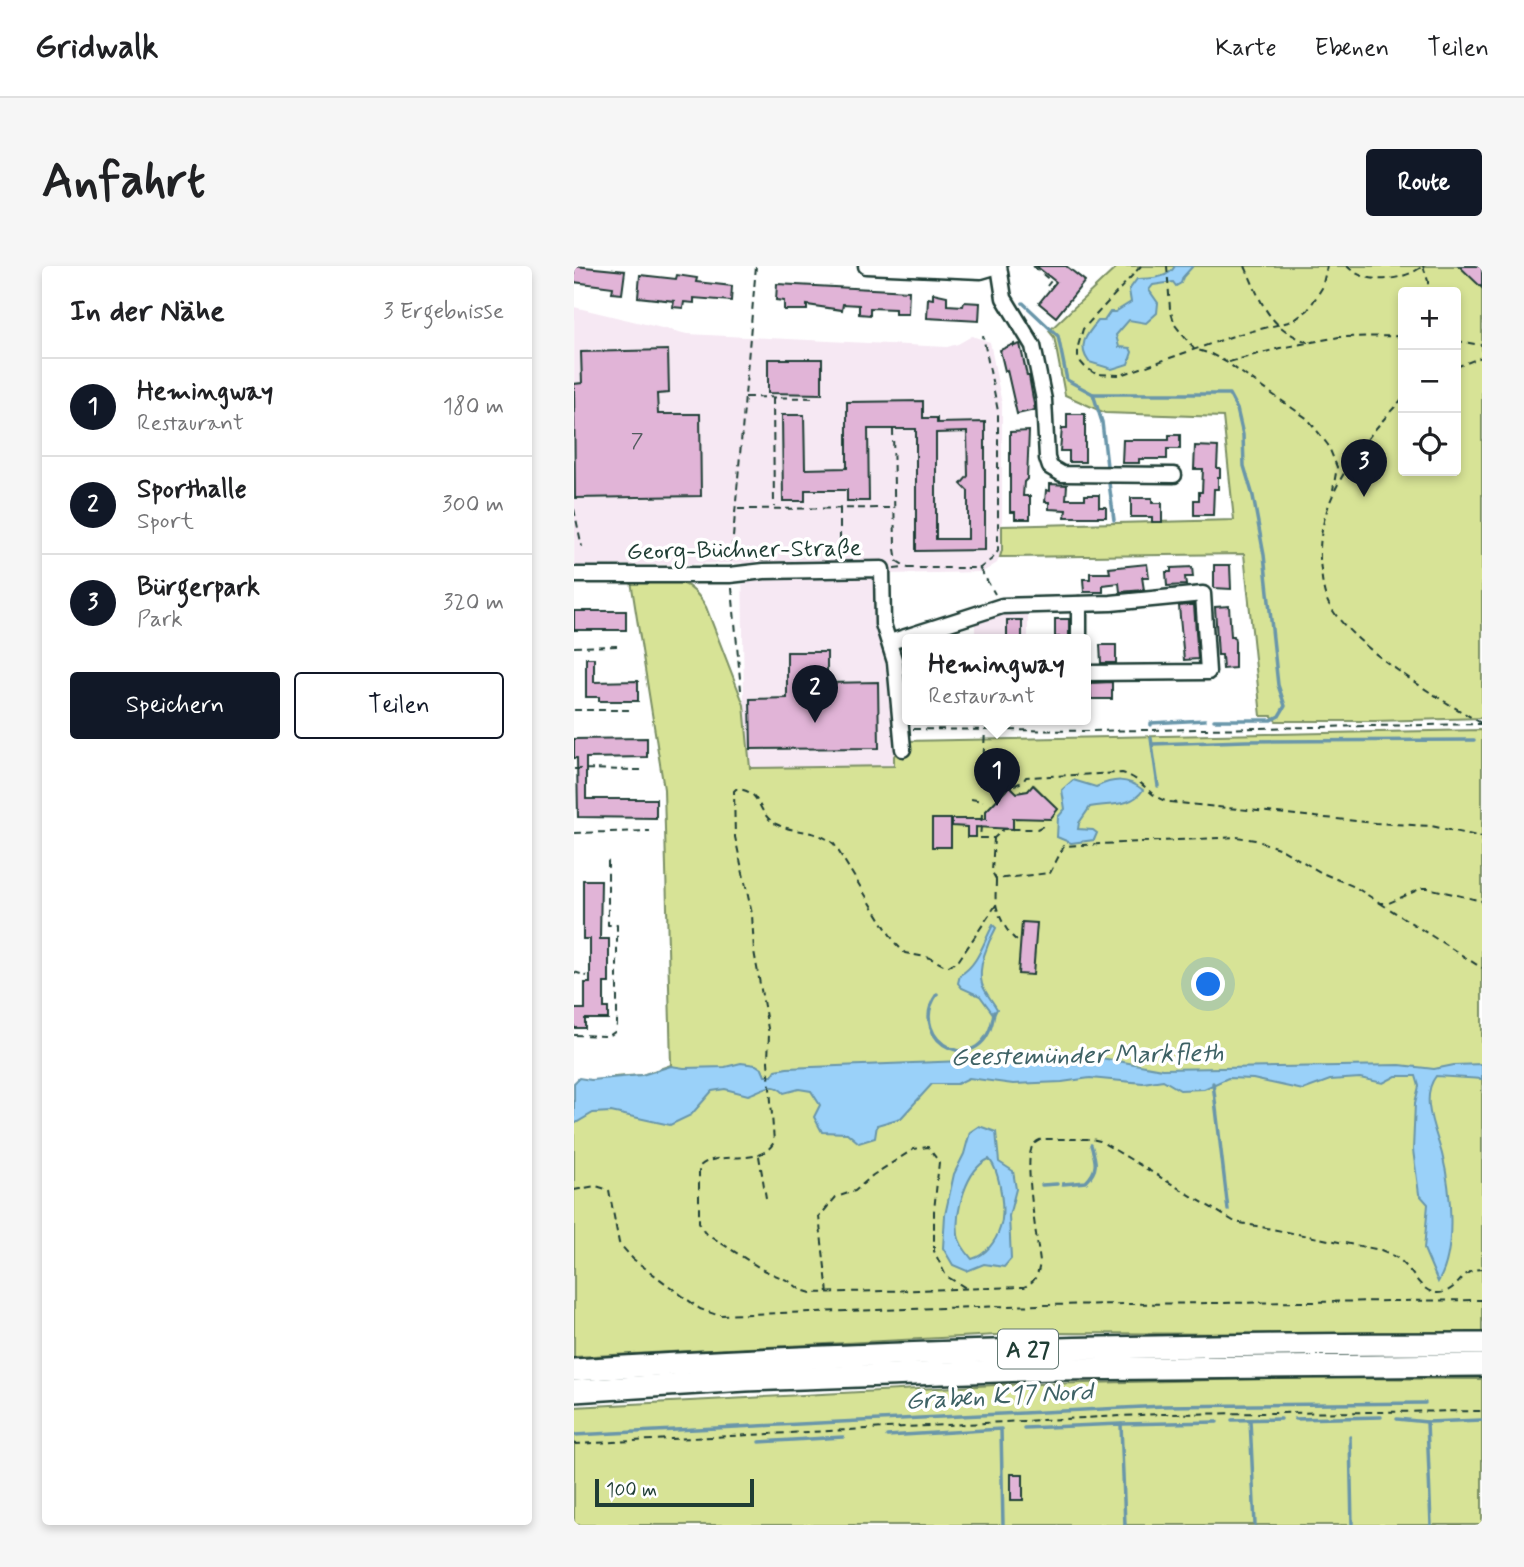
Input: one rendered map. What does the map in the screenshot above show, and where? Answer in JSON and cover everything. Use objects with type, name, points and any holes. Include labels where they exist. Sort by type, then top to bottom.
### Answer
[{"type":"highway","name":"A 27","points":[[574,1370],[981,1350],[1208,1345],[1482,1344]]},
{"type":"highway","name":"A 27","points":[[574,1391],[746,1380],[1051,1369],[1482,1365]]},
{"type":"street","points":[[866,266],[957,271],[982,271],[998,266],[1004,298],[1033,346],[1044,400],[1047,458],[1050,467],[1062,474],[1174,475]]},
{"type":"street","name":"Georg-Büchner-Straße","points":[[574,575],[730,575],[764,571],[882,569],[883,624],[895,662],[903,749]]},
{"type":"street","points":[[915,634],[1002,606],[1079,604],[1203,594],[1209,672],[1091,673]]},
{"type":"street","points":[[1079,604],[1079,634]]},
{"type":"street","points":[[890,642],[902,638]]},
{"type":"path","points":[[741,691],[730,575],[756,266]]},
{"type":"path","points":[[1033,266],[1051,281],[1047,286]]},
{"type":"path","points":[[1141,266],[1083,329],[1078,346],[1078,359],[1085,368],[1096,374],[1121,375],[1236,335],[1293,321],[1308,310],[1322,288],[1327,266]]},
{"type":"path","points":[[1167,266],[1170,309],[1175,325],[1194,349],[1212,354],[1226,362],[1308,419],[1328,445],[1337,467],[1333,494],[1320,536],[1319,559],[1329,605],[1352,634],[1409,678],[1482,724]]},
{"type":"path","points":[[1245,266],[1261,302],[1277,326],[1290,336],[1311,343]]},
{"type":"path","points":[[1347,266],[1364,276],[1398,279],[1411,275],[1423,266],[1428,287]]},
{"type":"path","points":[[893,429],[897,561],[908,568],[979,568],[998,551],[998,411],[983,336]]},
{"type":"path","points":[[1226,362],[1339,337],[1398,336]]},
{"type":"path","points":[[1461,342],[1482,345]]},
{"type":"path","points":[[1461,365],[1482,356]]},
{"type":"path","points":[[745,397],[814,398]]},
{"type":"path","points":[[773,398],[774,509]]},
{"type":"path","points":[[1333,494],[1369,434],[1398,403]]},
{"type":"path","points":[[840,508],[840,541]]},
{"type":"path","points":[[736,509],[894,508]]},
{"type":"path","points":[[574,509],[582,547]]},
{"type":"path","points":[[979,568],[1002,606]]},
{"type":"path","points":[[574,646],[620,646]]},
{"type":"path","points":[[574,710],[630,710]]},
{"type":"path","points":[[901,729],[1090,731],[1482,724]]},
{"type":"path","points":[[983,767],[985,729]]},
{"type":"path","points":[[574,769],[641,770]]},
{"type":"path","points":[[1014,785],[1023,782],[1026,777],[1122,773],[1135,777],[1159,800],[1169,802],[1375,823],[1432,826],[1482,837]]},
{"type":"path","points":[[996,905],[959,960],[952,966],[947,967],[930,958],[905,953],[895,943],[834,844],[818,834],[775,823],[762,810],[750,791],[736,789],[736,837],[752,914],[754,951],[769,1034],[768,1074],[774,1142],[759,1155],[709,1161],[699,1167],[700,1227],[763,1270],[811,1293],[1024,1286],[1032,1283],[1038,1276],[1040,1262],[1030,1167],[1031,1150],[1035,1142],[1042,1139],[1091,1139],[1100,1141],[1236,1222],[1381,1250],[1394,1255],[1426,1290],[1450,1290],[1464,1273],[1472,1269],[1482,1269]]},
{"type":"path","points":[[971,799],[982,801]]},
{"type":"path","points":[[982,814],[980,838],[994,838],[1004,829],[1037,829],[1045,825]]},
{"type":"path","points":[[574,833],[650,831]]},
{"type":"path","points":[[996,879],[1050,873],[1064,846],[1237,837],[1255,840],[1280,849],[1322,873],[1355,887],[1482,968]]},
{"type":"path","points":[[994,838],[992,872],[996,879],[996,905],[1016,941],[1021,943]]},
{"type":"path","points":[[574,1035],[609,1035],[616,1031],[617,925],[608,925],[608,859]]},
{"type":"path","points":[[1380,903],[1389,903],[1422,888],[1482,901]]},
{"type":"path","points":[[574,972],[587,976]]},
{"type":"path","points":[[828,1293],[819,1217],[836,1197],[855,1191],[873,1175],[914,1149],[929,1147],[939,1162],[934,1211],[934,1251],[946,1276],[967,1289]]},
{"type":"path","points":[[759,1155],[766,1198]]},
{"type":"path","points":[[574,1190],[596,1186],[609,1191],[619,1243],[633,1259],[700,1309],[717,1315],[1040,1305],[1482,1300]]},
{"type":"path","points":[[574,1444],[1161,1414],[1482,1410]]},
{"type":"shaded area","points":[[574,307],[687,334],[947,347],[972,336],[990,342],[1002,404],[1002,550],[997,563],[983,572],[888,574],[879,620],[879,640],[892,688],[895,766],[750,768],[744,705],[742,563],[574,566]]},
{"type":"shaded area","points":[[1004,611],[1028,611],[1028,634],[975,634],[975,621]]},
{"type":"green space","points":[[1118,266],[1482,266],[1482,718],[1276,721],[1272,716],[1261,716],[1244,554],[1000,557],[1002,526],[1234,520],[1223,417],[1105,413],[1065,395],[1054,337],[1049,331]]},
{"type":"green space","points":[[665,580],[683,583],[699,596],[706,607],[744,705],[750,768],[894,766],[894,756],[904,741],[1482,730],[1482,1335],[1035,1333],[574,1357],[574,1124],[593,1112],[614,1077],[642,1075],[671,1065],[664,789],[631,581]],"holes":[[[1034,785],[1057,809],[1013,818],[1012,829],[986,811],[1010,786],[1017,793],[1027,792]]]},
{"type":"green space","points":[[1298,1378],[1482,1379],[1482,1525],[574,1525],[574,1407],[996,1385]]},
{"type":"water","points":[[1175,266],[1193,266],[1176,286],[1173,282],[1153,285],[1149,290],[1158,303],[1157,313],[1146,323],[1129,320],[1116,335],[1119,347],[1130,348],[1132,352],[1128,364],[1112,369],[1089,362],[1085,356],[1084,341],[1098,321],[1104,321],[1110,312],[1115,312],[1131,302],[1129,290],[1137,279],[1164,276]]},
{"type":"water","points":[[1073,780],[1096,787],[1108,782],[1126,781],[1143,790],[1126,802],[1090,807],[1078,829],[1093,830],[1097,833],[1094,840],[1071,843],[1057,837],[1058,817],[1065,809],[1062,790]]},
{"type":"water","points":[[993,925],[996,928],[984,955],[981,978],[997,1009],[994,1015],[980,996],[962,988],[958,983],[960,975],[976,960]]},
{"type":"water","points":[[1090,1056],[1162,1069],[1400,1065],[1434,1069],[1482,1064],[1482,1079],[1436,1076],[1429,1094],[1430,1115],[1442,1154],[1450,1202],[1448,1254],[1438,1282],[1424,1249],[1428,1204],[1419,1194],[1413,1150],[1415,1103],[1419,1086],[1416,1076],[1396,1076],[1383,1083],[1360,1078],[1330,1080],[1303,1090],[1253,1079],[1228,1078],[1204,1089],[1180,1090],[1163,1080],[1143,1083],[1090,1078],[1013,1084],[969,1078],[957,1084],[932,1084],[901,1118],[877,1125],[875,1138],[859,1143],[847,1133],[822,1132],[814,1117],[820,1105],[811,1091],[799,1089],[784,1093],[775,1087],[748,1095],[725,1089],[712,1091],[691,1115],[670,1125],[611,1112],[593,1113],[574,1124],[574,1083],[579,1078],[591,1080],[642,1075],[671,1066],[725,1067],[741,1063],[756,1065],[762,1069],[765,1076],[772,1076],[776,1070],[787,1068]]},
{"type":"water","points":[[979,1126],[996,1132],[999,1162],[1013,1171],[1016,1189],[1009,1216],[1011,1259],[1004,1267],[984,1264],[967,1271],[953,1265],[943,1248],[945,1215],[954,1174],[964,1154],[970,1132]],"holes":[[[989,1159],[1001,1192],[1002,1221],[990,1247],[972,1259],[959,1238],[960,1203],[974,1172]]]},
{"type":"building","points":[[574,266],[625,271],[622,294],[612,293],[613,287],[574,282]]},
{"type":"building","points":[[1036,266],[1066,266],[1085,281],[1056,317],[1039,303],[1056,282]]},
{"type":"building","points":[[1459,266],[1482,266],[1482,288]]},
{"type":"building","points":[[640,275],[676,279],[677,275],[697,278],[696,282],[732,286],[731,301],[694,298],[694,303],[684,302],[683,308],[673,307],[674,301],[638,297]]},
{"type":"building","points":[[777,284],[909,291],[908,314],[895,314],[895,309],[870,308],[870,315],[859,314],[859,305],[843,304],[842,310],[807,305],[807,310],[784,310],[784,301],[776,300]]},
{"type":"building","points":[[933,293],[947,296],[947,305],[980,303],[979,321],[927,318],[928,298],[933,299]]},
{"type":"building","points":[[1020,344],[1035,410],[1017,414],[1000,350]]},
{"type":"building","points":[[668,350],[669,393],[657,394],[658,414],[700,414],[701,496],[575,498],[574,384],[582,383],[581,352]]},
{"type":"building","points":[[768,359],[822,359],[822,394],[768,393]]},
{"type":"building","points":[[923,401],[923,418],[937,418],[937,423],[985,422],[985,550],[916,551],[916,429],[868,429],[869,501],[847,501],[847,490],[805,490],[805,501],[783,501],[782,415],[804,415],[805,469],[847,468],[847,402]],"holes":[[[967,432],[968,476],[961,484],[968,491],[968,539],[936,539],[936,433]]]},
{"type":"building","points":[[1067,414],[1085,414],[1085,462],[1069,462],[1069,451],[1060,451],[1062,428],[1067,428]]},
{"type":"building","points":[[1029,431],[1027,479],[1024,482],[1023,496],[1030,496],[1030,519],[1015,519],[1015,512],[1010,512],[1010,432]]},
{"type":"building","points":[[1169,435],[1180,435],[1180,449],[1167,449],[1167,459],[1139,459],[1139,463],[1122,463],[1123,440],[1169,440]]},
{"type":"building","points":[[1195,446],[1218,447],[1217,468],[1220,468],[1220,477],[1218,489],[1214,489],[1213,515],[1194,515],[1194,500],[1199,500],[1199,492],[1202,492],[1203,469],[1194,469]]},
{"type":"building","points":[[1050,484],[1067,485],[1066,499],[1085,499],[1085,495],[1099,495],[1099,507],[1106,507],[1106,517],[1065,517],[1066,510],[1049,509],[1049,502],[1045,502],[1046,490],[1050,491]]},
{"type":"building","points":[[1131,498],[1152,498],[1152,503],[1162,503],[1162,522],[1152,522],[1152,517],[1131,517]]},
{"type":"building","points":[[1147,564],[1149,577],[1142,577],[1144,590],[1120,592],[1119,583],[1103,585],[1103,592],[1084,592],[1083,579],[1090,579],[1090,573],[1110,573],[1109,568]]},
{"type":"building","points":[[1214,565],[1230,565],[1231,589],[1214,588]]},
{"type":"building","points":[[1192,567],[1193,577],[1185,577],[1186,585],[1167,586],[1166,572],[1171,572],[1171,568]]},
{"type":"building","points":[[1194,605],[1198,659],[1184,660],[1179,606]]},
{"type":"building","points":[[1229,606],[1231,636],[1234,636],[1235,641],[1235,668],[1223,669],[1222,655],[1218,655],[1215,607]]},
{"type":"building","points":[[574,611],[626,611],[626,630],[574,630]]},
{"type":"building","points":[[1055,619],[1069,619],[1069,634],[1055,634]]},
{"type":"building","points":[[1007,620],[1022,620],[1022,634],[1007,634]]},
{"type":"building","points":[[1100,645],[1116,645],[1116,663],[1101,663]]},
{"type":"building","points":[[787,652],[827,652],[827,683],[878,682],[879,748],[751,749],[750,699],[787,698]]},
{"type":"building","points":[[586,658],[594,658],[594,682],[638,681],[638,701],[599,701],[599,697],[586,697]]},
{"type":"building","points":[[1112,682],[1112,699],[1091,699],[1091,683]]},
{"type":"building","points":[[647,738],[647,757],[586,758],[586,799],[656,799],[656,818],[578,817],[574,739]]},
{"type":"building","points":[[1033,785],[1058,809],[1050,819],[1013,818],[1013,829],[976,827],[976,837],[967,837],[967,827],[952,826],[952,819],[986,819],[986,811],[1010,786],[1017,793],[1028,791]]},
{"type":"building","points":[[932,819],[951,819],[951,847],[932,847]]},
{"type":"building","points":[[583,880],[601,880],[600,939],[609,939],[609,983],[604,983],[604,1008],[608,1008],[608,1019],[585,1019],[585,1028],[574,1028],[574,1009],[585,1009],[585,983],[590,983],[590,939],[583,939]]},
{"type":"building","points":[[1022,922],[1037,923],[1033,975],[1018,974]]},
{"type":"building","points":[[1011,1474],[1023,1474],[1023,1500],[1011,1500]]},
{"type":"waterway","points":[[1023,303],[1058,336],[1067,380],[1093,394],[1229,394],[1237,409],[1243,435],[1244,466],[1253,496],[1264,555],[1278,685],[1285,706],[1279,716],[1271,720],[1214,720]]},
{"type":"waterway","points":[[1093,394],[1102,422],[1107,466]]},
{"type":"waterway","points":[[1109,483],[1114,520]]},
{"type":"waterway","points":[[1151,725],[1205,720]]},
{"type":"waterway","points":[[1151,738],[1158,786]]},
{"type":"waterway","points":[[1152,744],[1474,740]]},
{"type":"waterway","name":"Geestemünder Markfleth","points":[[937,994],[930,1011],[931,1027],[938,1040],[950,1048],[963,1051],[977,1047],[988,1034],[994,1012]]},
{"type":"waterway","points":[[1213,1083],[1228,1210]]},
{"type":"waterway","points":[[1063,1184],[1086,1182],[1093,1173],[1095,1165],[1091,1145]]},
{"type":"waterway","points":[[1042,1185],[1057,1184]]},
{"type":"waterway","name":"Graben K17 Nord","points":[[574,1435],[1163,1406],[1425,1403]]},
{"type":"waterway","points":[[1295,1419],[1381,1417]]},
{"type":"waterway","points":[[1232,1420],[1281,1419]]},
{"type":"waterway","points":[[1397,1419],[1427,1422],[1482,1420]]},
{"type":"waterway","points":[[1250,1420],[1255,1525]]},
{"type":"waterway","points":[[1122,1424],[1217,1422]]},
{"type":"waterway","points":[[1427,1422],[1431,1525]]},
{"type":"waterway","points":[[1024,1428],[1121,1424],[1125,1525]]},
{"type":"waterway","points":[[887,1436],[1001,1429],[1003,1525]]},
{"type":"waterway","points":[[759,1442],[843,1437]]},
{"type":"waterway","points":[[1350,1437],[1352,1525]]},
{"type":"place","name":"Bürgerpark","points":[[1364,497]]},
{"type":"place","name":"Sporthalle","points":[[815,723]]},
{"type":"place","name":"Hemingway","points":[[997,806]]}]
